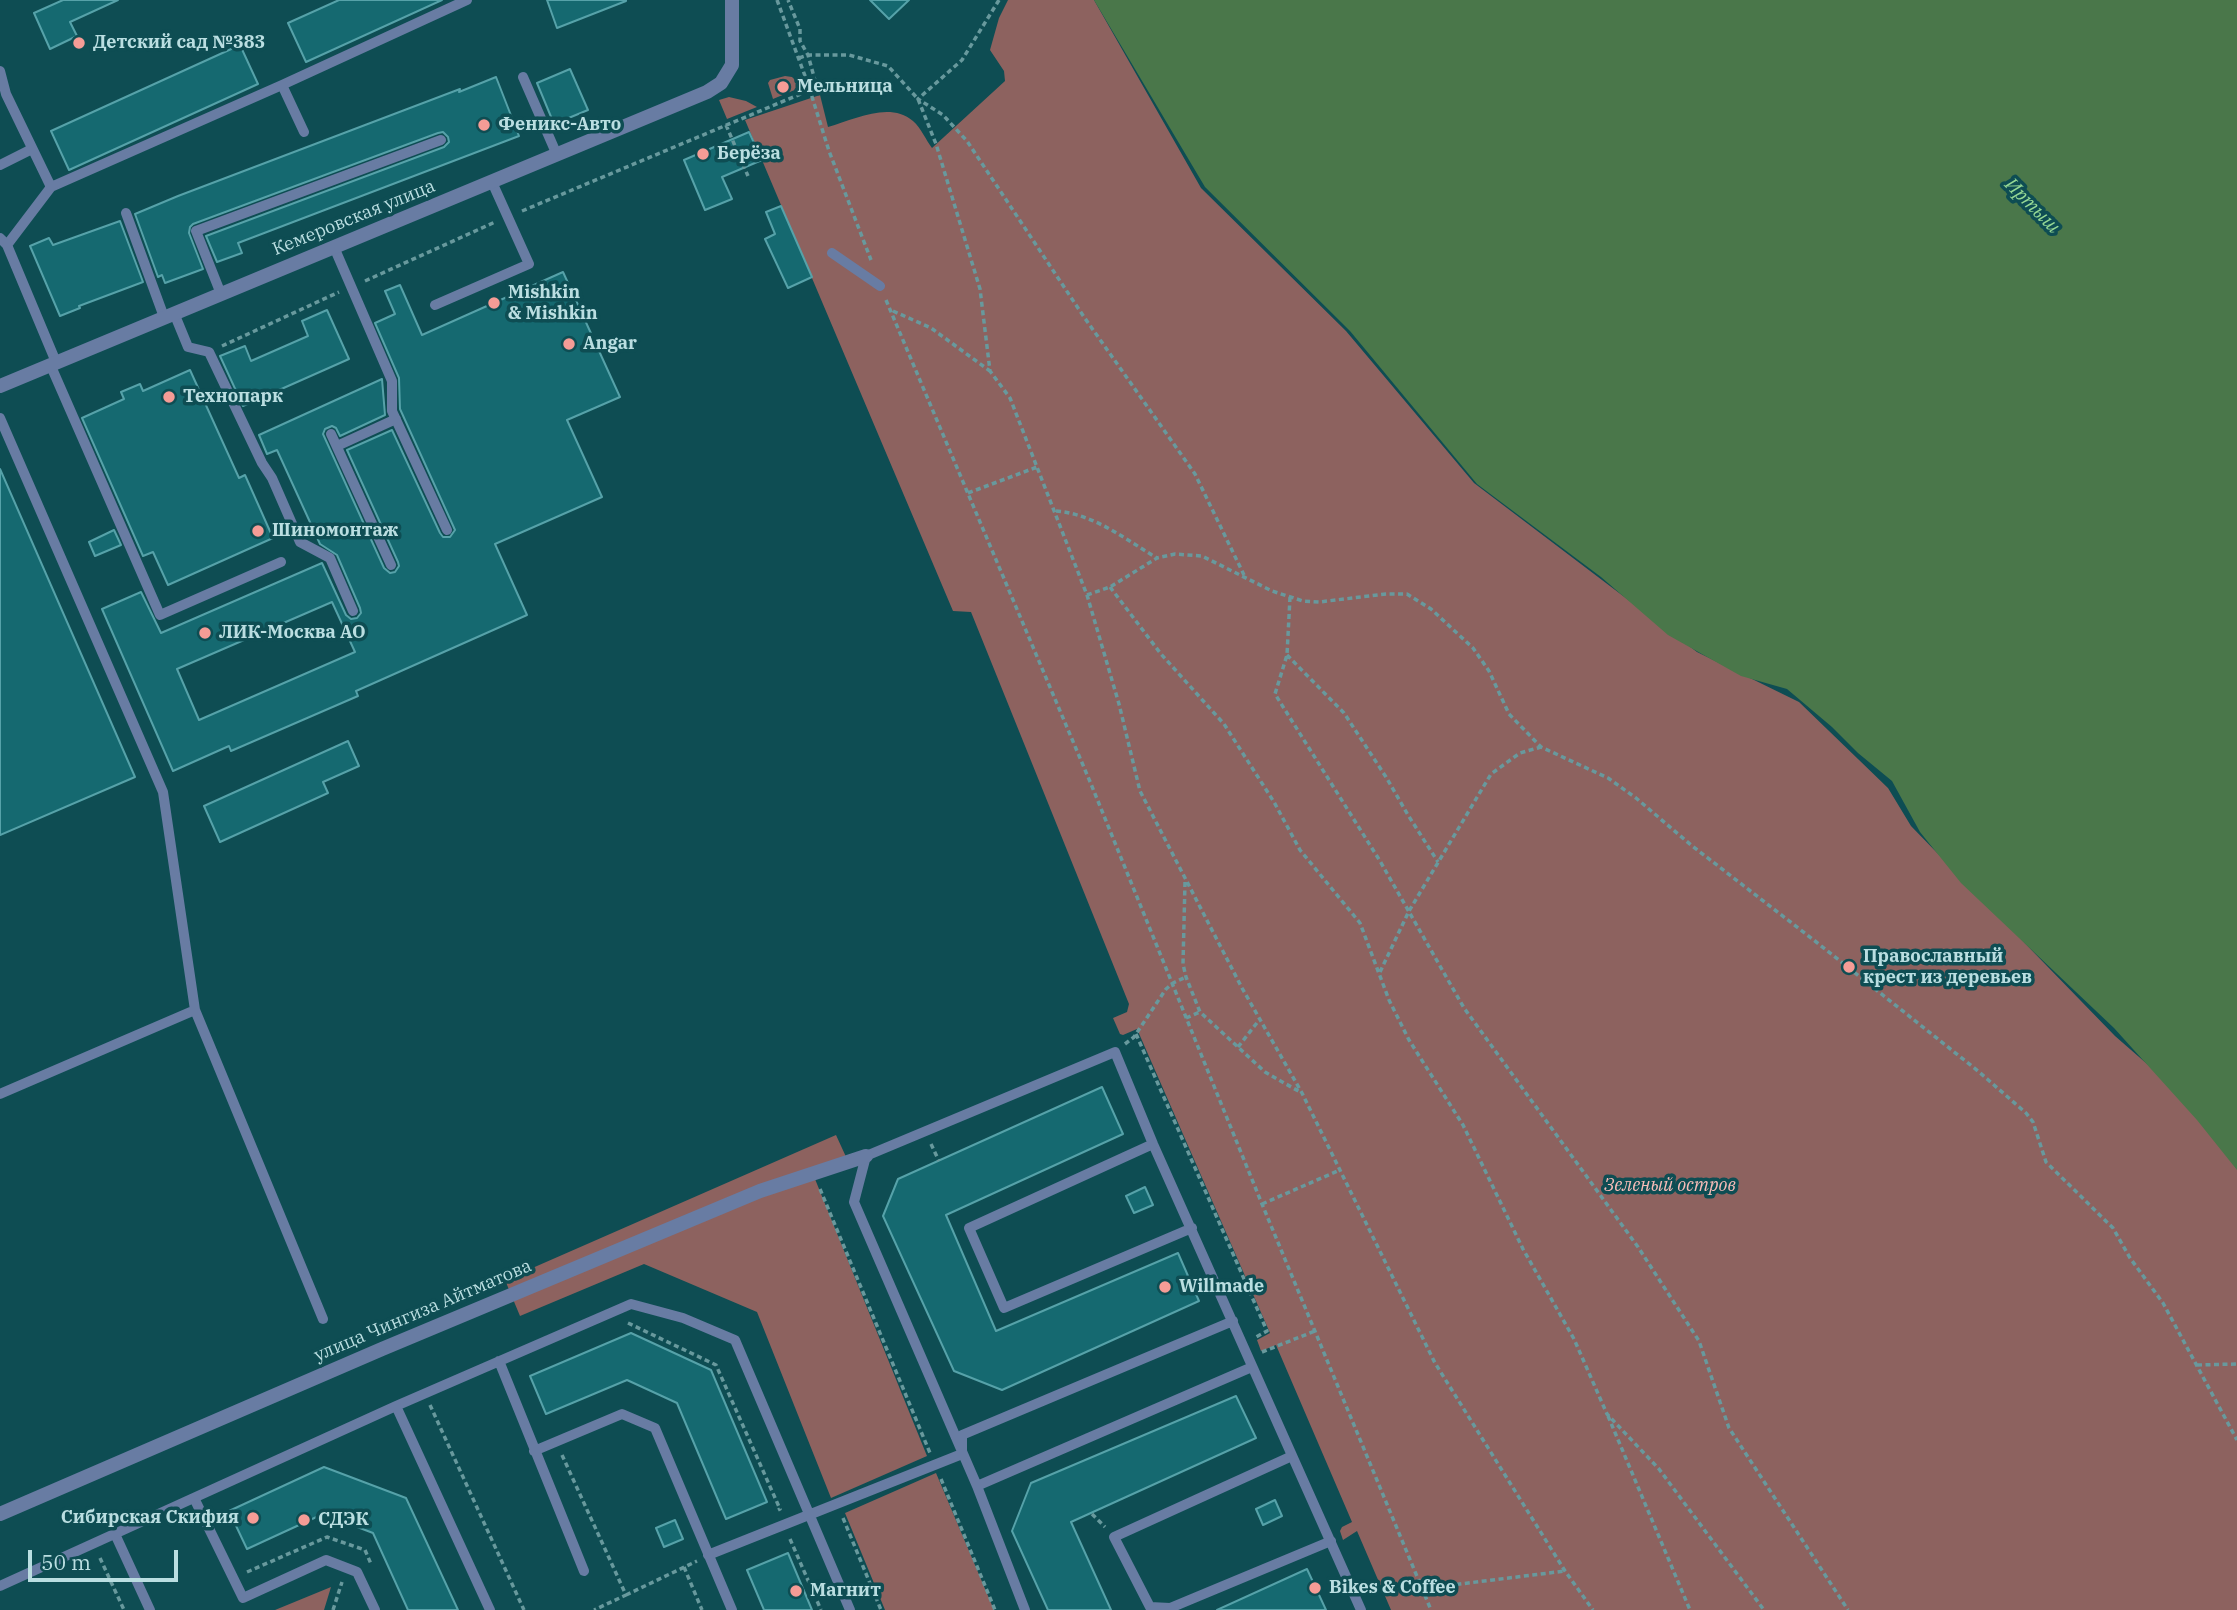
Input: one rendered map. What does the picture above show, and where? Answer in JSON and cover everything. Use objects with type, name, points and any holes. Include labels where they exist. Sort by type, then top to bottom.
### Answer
[{"type":"street","name":"Кемеровская улица","points":[[0,386],[707,92],[721,83],[732,65],[732,0]]},
{"type":"street","name":"улица Чингиза Айтматова","points":[[0,1514],[382,1349],[760,1191],[866,1156]]},
{"type":"lane","points":[[281,562],[160,615],[4,241],[51,187],[467,0]]},
{"type":"lane","points":[[0,71],[6,94],[51,187]]},
{"type":"lane","points":[[523,77],[557,155]]},
{"type":"lane","points":[[282,85],[304,132]]},
{"type":"lane","points":[[221,294],[197,231],[441,140]]},
{"type":"lane","points":[[0,165],[32,149]]},
{"type":"lane","points":[[435,305],[529,264],[492,182]]},
{"type":"lane","points":[[126,214],[169,315],[188,347],[209,352],[262,463],[272,478],[300,541],[330,558],[354,611]]},
{"type":"lane","points":[[334,247],[393,381],[392,411],[447,530]]},
{"type":"lane","points":[[832,253],[880,286]]},
{"type":"lane","points":[[0,264],[13,259]]},
{"type":"lane","points":[[0,418],[163,792],[195,1010],[323,1319]]},
{"type":"lane","points":[[337,446],[396,419]]},
{"type":"lane","points":[[331,434],[391,565]]},
{"type":"lane","points":[[0,1094],[195,1010]]},
{"type":"lane","points":[[1025,1610],[977,1486],[854,1202],[866,1156],[1115,1052],[1153,1144],[1361,1610]]},
{"type":"lane","points":[[1153,1144],[969,1228],[1004,1308],[1192,1228]]},
{"type":"lane","points":[[0,1586],[396,1405],[631,1304],[683,1318],[735,1340],[850,1610]]},
{"type":"lane","points":[[962,1454],[962,1435],[1233,1321]]},
{"type":"lane","points":[[499,1361],[584,1571]]},
{"type":"lane","points":[[977,1486],[1252,1367]]},
{"type":"lane","points":[[396,1405],[490,1610]]},
{"type":"lane","points":[[534,1451],[622,1414],[655,1429],[732,1610]]},
{"type":"lane","points":[[708,1555],[962,1454]]},
{"type":"lane","points":[[1292,1456],[1114,1536],[1150,1607],[1170,1608],[1331,1541]]},
{"type":"lane","points":[[194,1498],[243,1598],[326,1560],[357,1572],[374,1610]]},
{"type":"lane","points":[[115,1534],[150,1610]]},
{"type":"path","points":[[777,0],[829,151],[880,286],[1173,983],[1431,1610]]},
{"type":"path","points":[[209,352],[508,216],[810,90],[816,84],[808,55],[800,41],[800,29],[788,0]]},
{"type":"path","points":[[918,99],[962,60],[999,0]]},
{"type":"path","points":[[799,58],[808,55],[849,55],[888,66],[918,99],[943,115],[967,141],[1084,317],[1195,474],[1245,576]]},
{"type":"path","points":[[918,99],[936,144],[980,289],[990,370]]},
{"type":"path","points":[[726,125],[748,176]]},
{"type":"path","points":[[891,310],[931,328],[990,370],[1010,398],[1087,595],[1119,704],[1140,791],[1341,1170],[1435,1363],[1565,1571],[1593,1610]]},
{"type":"path","points":[[968,493],[1037,467]]},
{"type":"path","points":[[1055,511],[1072,513],[1100,523],[1157,558]]},
{"type":"path","points":[[1087,595],[1110,587],[1157,558],[1175,554],[1202,556],[1290,597],[1319,603],[1386,594],[1407,594],[1415,597],[1473,648],[1489,671],[1509,714],[1541,747],[1608,778],[1636,798],[1691,845],[1978,1071],[2026,1113],[2033,1122],[2046,1162],[2113,1228],[2130,1258],[2163,1303],[2237,1440]]},
{"type":"path","points":[[1110,587],[1161,654],[1224,724],[1274,802],[1300,850],[1360,923],[1389,1000],[1409,1040],[1463,1125],[1523,1249],[1574,1339],[1690,1610]]},
{"type":"path","points":[[1290,597],[1287,655],[1275,694],[1380,861],[1464,1008],[1638,1247],[1699,1341],[1729,1428],[1848,1610]]},
{"type":"path","points":[[1287,655],[1344,713],[1438,862]]},
{"type":"path","points":[[1379,973],[1409,911],[1491,774],[1520,753],[1541,747]]},
{"type":"path","points":[[1185,880],[1183,964],[1200,1012],[1265,1072],[1301,1093]]},
{"type":"path","points":[[1186,977],[1173,983],[1136,1033],[1267,1331],[1255,1338],[1255,1342]]},
{"type":"path","points":[[1186,1018],[1200,1012]]},
{"type":"path","points":[[1238,1047],[1260,1019]]},
{"type":"path","points":[[1262,1204],[1341,1170]]},
{"type":"path","points":[[816,1180],[995,1610]]},
{"type":"path","points":[[630,1322],[716,1365],[780,1509],[769,1514]]},
{"type":"path","points":[[1259,1352],[1315,1331]]},
{"type":"path","points":[[2196,1365],[2237,1364]]},
{"type":"path","points":[[430,1405],[524,1610]]},
{"type":"path","points":[[1607,1414],[1659,1469],[1764,1610]]},
{"type":"path","points":[[556,1442],[626,1595]]},
{"type":"path","points":[[840,1511],[881,1610]]},
{"type":"path","points":[[789,1536],[821,1610]]},
{"type":"path","points":[[244,1573],[327,1537],[365,1550]]},
{"type":"path","points":[[99,1554],[124,1610]]},
{"type":"path","points":[[594,1610],[708,1555]]},
{"type":"path","points":[[684,1567],[702,1610]]},
{"type":"path","points":[[333,1610],[346,1568]]},
{"type":"path","points":[[1424,1594],[1444,1586],[1565,1571]]},
{"type":"green space","name":"Зеленый остров","points":[[1008,0],[1094,0],[1201,188],[1346,331],[1474,483],[1697,652],[1799,702],[1888,788],[1911,826],[2115,1036],[2178,1091],[2237,1164],[2237,1610],[1391,1610],[1357,1531],[1343,1540],[1340,1531],[1342,1527],[1352,1522],[1276,1345],[1261,1351],[1257,1340],[1270,1333],[1137,1029],[1120,1034],[1113,1018],[1127,1012],[1129,1004],[971,612],[953,611],[745,120],[820,95],[828,127],[882,112],[904,115],[913,121],[932,148],[1005,81],[1004,71],[990,50],[999,18]]},
{"type":"green space","points":[[785,76],[796,81],[797,89],[773,99],[768,83]]},
{"type":"green space","points":[[729,97],[757,107],[727,119],[719,100]]},
{"type":"green space","points":[[836,1135],[847,1159],[815,1179],[927,1456],[831,1498],[757,1312],[644,1264],[520,1316],[505,1280]]},
{"type":"green space","points":[[936,1473],[994,1610],[885,1610],[845,1513]]},
{"type":"green space","points":[[331,1587],[324,1610],[275,1610]]},
{"type":"water","name":"Иртыш","points":[[1094,0],[2237,0],[2237,1170],[2197,1120],[2114,1028],[1961,883],[1920,832],[1892,781],[1787,689],[1741,676],[1668,635],[1601,577],[1477,484],[1350,331],[1205,187]]},
{"type":"building","points":[[63,0],[118,0],[70,22],[77,36],[50,49],[34,13]]},
{"type":"building","points":[[339,0],[442,0],[306,62],[288,23]]},
{"type":"building","points":[[547,0],[626,0],[626,1],[557,28]]},
{"type":"building","points":[[870,0],[909,0],[889,19]]},
{"type":"building","points":[[240,45],[258,84],[69,170],[51,131]]},
{"type":"building","points":[[570,69],[588,110],[554,124],[537,83]]},
{"type":"building","points":[[496,77],[519,136],[238,243],[242,253],[217,262],[206,236],[444,147],[449,142],[448,137],[443,132],[438,133],[193,224],[189,233],[203,269],[165,283],[162,275],[158,277],[135,214]]},
{"type":"building","points":[[749,132],[762,160],[722,177],[732,199],[705,210],[684,160]]},
{"type":"building","points":[[781,206],[812,277],[788,288],[765,239],[775,234],[766,212]]},
{"type":"building","points":[[120,221],[143,282],[60,316],[30,246],[49,238],[53,245]]},
{"type":"building","points":[[563,272],[620,397],[567,420],[602,497],[495,544],[527,615],[356,691],[358,696],[231,751],[229,746],[173,771],[102,609],[141,592],[161,633],[322,563],[346,615],[351,619],[357,618],[361,613],[360,608],[337,555],[320,544],[277,450],[267,454],[259,435],[382,379],[385,415],[340,436],[332,426],[325,429],[323,434],[384,568],[390,573],[395,572],[399,566],[398,562],[347,450],[392,430],[440,533],[443,537],[450,537],[455,530],[400,409],[399,378],[375,323],[395,314],[385,291],[400,285],[422,335]],"holes":[[[332,602],[355,652],[199,720],[177,669]]]},
{"type":"building","points":[[327,310],[349,359],[243,406],[220,356],[245,346],[251,361],[308,336],[302,321]]},
{"type":"building","points":[[190,370],[239,478],[245,475],[273,538],[168,585],[153,552],[143,556],[82,418],[124,399],[121,392],[140,384],[143,391]]},
{"type":"building","points":[[0,469],[135,777],[0,835]]},
{"type":"building","points":[[114,530],[121,545],[95,556],[89,542]]},
{"type":"building","points":[[348,741],[359,766],[323,782],[328,793],[220,842],[204,806]]},
{"type":"building","points":[[1102,1087],[1123,1134],[946,1215],[996,1331],[1178,1253],[1199,1301],[1002,1390],[954,1371],[883,1216],[898,1179]]},
{"type":"building","points":[[1145,1187],[1153,1205],[1134,1213],[1126,1196]]},
{"type":"building","points":[[631,1333],[711,1370],[767,1502],[726,1519],[677,1403],[627,1380],[546,1414],[530,1376]]},
{"type":"building","points":[[1236,1396],[1256,1438],[1071,1522],[1111,1610],[1048,1610],[1012,1531],[1031,1483]]},
{"type":"building","points":[[324,1467],[406,1498],[458,1610],[408,1610],[373,1533],[323,1514],[247,1549],[229,1511]]},
{"type":"building","points":[[1275,1500],[1282,1516],[1263,1525],[1256,1509]]},
{"type":"building","points":[[675,1520],[683,1539],[664,1547],[656,1528]]},
{"type":"building","points":[[788,1553],[812,1610],[764,1610],[747,1570]]},
{"type":"building","points":[[1307,1569],[1326,1610],[1217,1610]]},
{"type":"place","name":"Детский сад №383","points":[[79,43]]},
{"type":"place","name":"Мельница","points":[[783,87]]},
{"type":"place","name":"Феникс-Авто","points":[[484,125]]},
{"type":"place","name":"Берёза","points":[[703,154]]},
{"type":"place","name":"Mishkin & Mishkin","points":[[494,303]]},
{"type":"place","name":"Angar","points":[[569,344]]},
{"type":"place","name":"Технопарк","points":[[169,397]]},
{"type":"place","name":"Шиномонтаж","points":[[258,531]]},
{"type":"place","name":"ЛИК-Москва АО","points":[[205,633]]},
{"type":"place","name":"Православный крест из деревьев","points":[[1849,967]]},
{"type":"place","name":"Willmade","points":[[1165,1287]]},
{"type":"place","name":"Сибирская Скифия","points":[[253,1518]]},
{"type":"place","name":"СДЭК","points":[[304,1520]]},
{"type":"place","name":"Bikes & Coffee","points":[[1315,1588]]},
{"type":"place","name":"Магнит","points":[[796,1591]]}]
